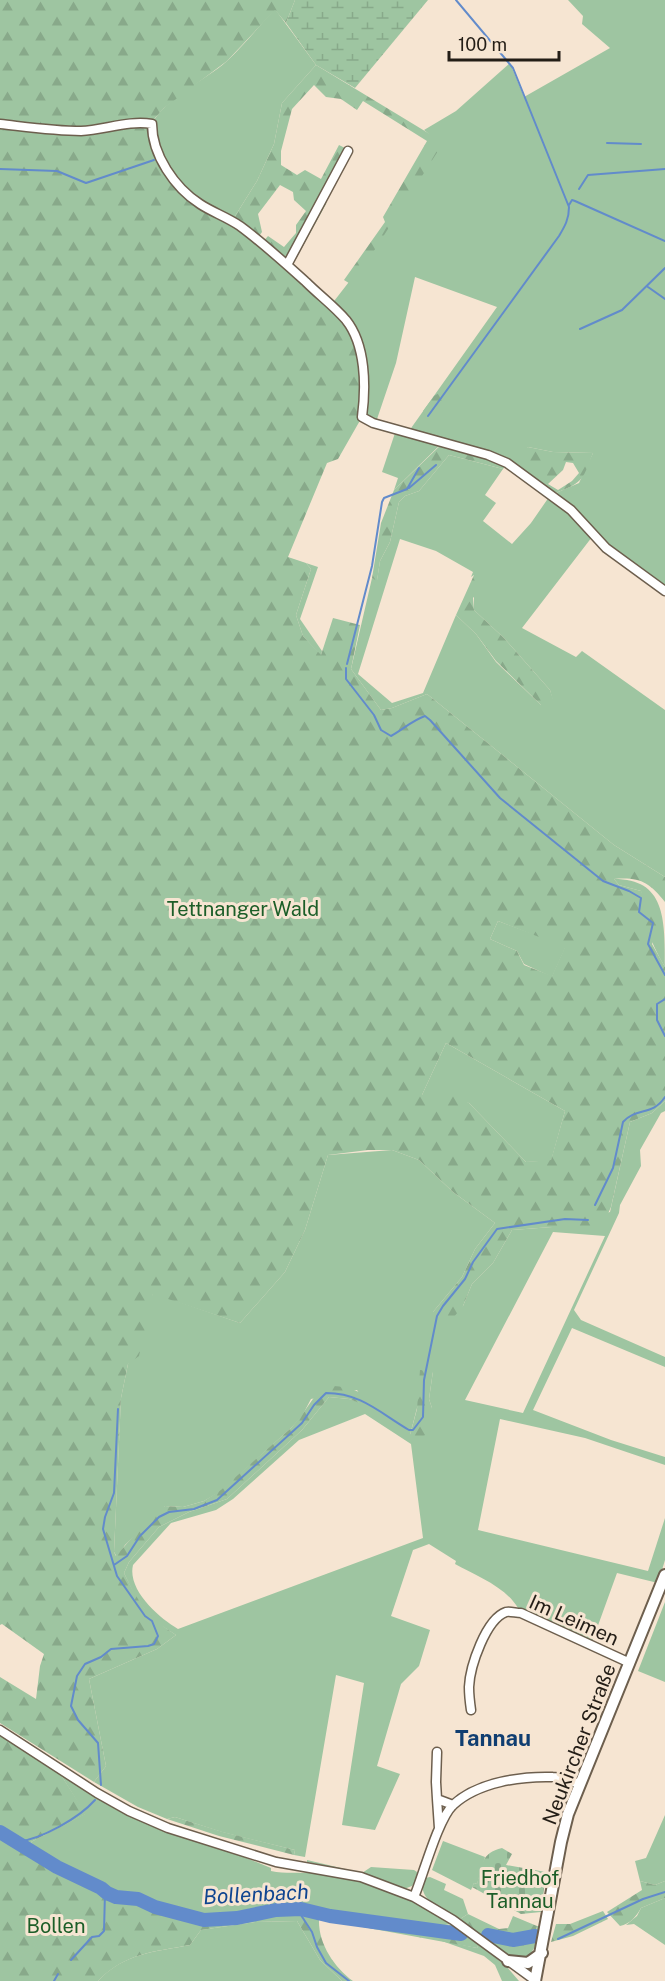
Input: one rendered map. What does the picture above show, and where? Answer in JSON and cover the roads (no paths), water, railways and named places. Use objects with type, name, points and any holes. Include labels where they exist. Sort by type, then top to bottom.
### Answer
[{"type":"main road","name":"Neukircher Straße","points":[[535,1981],[561,1842],[579,1784],[665,1575]]},
{"type":"main road","points":[[508,1961],[528,1963],[542,1953]]},
{"type":"street","points":[[0,124],[48,130],[82,131],[140,122],[152,124],[156,146],[166,169],[182,190],[199,204],[239,225],[287,265],[347,322],[358,345],[363,367],[362,417],[365,420],[488,455],[507,463],[571,510],[606,548],[665,591]]},
{"type":"street","points":[[287,265],[348,151]]},
{"type":"street","name":"Im Leimen","points":[[471,1710],[469,1684],[487,1630],[493,1620],[508,1612],[520,1613],[630,1663]]},
{"type":"street","points":[[0,1730],[97,1793],[159,1824],[276,1862],[361,1877],[414,1898],[453,1920],[535,1981]]},
{"type":"street","points":[[437,1752],[439,1831]]},
{"type":"street","points":[[414,1898],[439,1831],[453,1805],[492,1784],[555,1776],[579,1784]]},
{"type":"street","points":[[437,1799],[453,1805]]},
{"type":"waterway","points":[[428,416],[559,236],[569,211],[513,68],[456,0]]},
{"type":"waterway","points":[[607,143],[641,144]]},
{"type":"waterway","points":[[0,169],[57,171],[86,183],[154,160]]},
{"type":"waterway","points":[[579,189],[588,175],[665,169]]},
{"type":"waterway","points":[[569,205],[572,200],[575,201],[665,241]]},
{"type":"waterway","points":[[580,329],[622,310],[665,268]]},
{"type":"waterway","points":[[648,287],[665,299]]},
{"type":"waterway","points":[[409,488],[436,465]]},
{"type":"waterway","points":[[347,664],[372,566],[382,502],[384,498],[407,489],[419,468]]},
{"type":"waterway","points":[[346,668],[346,679],[374,715],[381,730],[391,736],[425,716],[500,798],[603,881],[641,898],[639,912],[653,923],[648,944],[665,975]]},
{"type":"waterway","points":[[665,999],[657,1004],[657,1020],[665,1036]]},
{"type":"waterway","points":[[595,1205],[613,1168],[623,1122],[633,1114],[655,1107],[665,1097]]},
{"type":"waterway","points":[[114,1565],[127,1556],[140,1536],[159,1517],[169,1512],[194,1509],[217,1500],[302,1423],[314,1405],[326,1393],[350,1396],[360,1400],[409,1430],[413,1430],[423,1417],[424,1380],[437,1316],[465,1279],[473,1262],[497,1229],[565,1219],[588,1220]]},
{"type":"waterway","points":[[101,1785],[98,1743],[78,1720],[71,1706],[77,1676],[85,1664],[101,1657],[111,1649],[148,1646],[154,1644],[158,1636],[152,1621],[145,1616],[117,1576],[103,1529],[114,1493],[118,1409]]},
{"type":"waterway","points":[[17,1842],[37,1837],[59,1827],[80,1814],[95,1800]]},
{"type":"waterway","name":"Bollenbach","points":[[0,1832],[57,1867],[116,1897],[138,1899],[155,1907],[204,1920],[237,1918],[276,1910],[301,1909],[330,1916],[461,1934]]},
{"type":"waterway","points":[[71,1960],[92,1937],[99,1936],[104,1931],[105,1892]]},
{"type":"waterway","name":"Bollenbach","points":[[558,1939],[643,1899],[665,1892]]},
{"type":"waterway","points":[[297,1909],[312,1932],[326,1963],[349,1981]]},
{"type":"waterway","name":"Bollenbach","points":[[488,1935],[513,1940],[535,1936]]},
{"type":"waterway","points":[[54,1981],[58,1974]]},
{"type":"district","name":"Tannau","points":[[493,1738]]},
{"type":"park label","name":"Tettnanger Wald","points":[[243,909]]},
{"type":"park label","name":"Friedhof Tannau","points":[[520,1890]]},
{"type":"park label","name":"Bollen","points":[[56,1926]]}]
